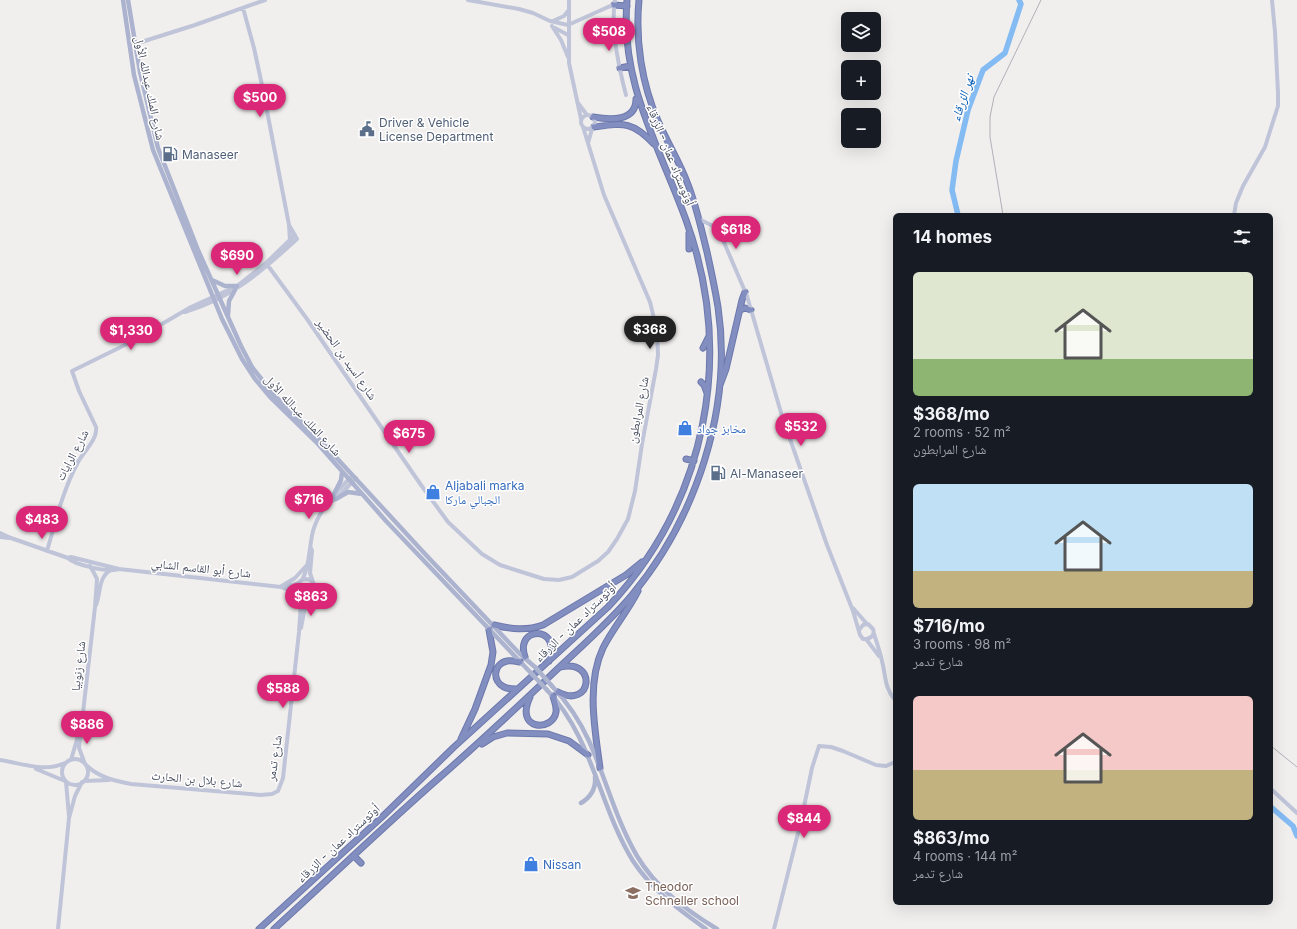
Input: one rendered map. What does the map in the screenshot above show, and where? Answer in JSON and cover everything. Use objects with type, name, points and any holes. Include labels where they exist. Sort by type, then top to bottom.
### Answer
[{"type":"highway","name":"أوتوستراد عمان - الزرقاء","points":[[274,929],[472,750],[617,612],[644,580],[670,540],[694,490],[711,436],[717,408],[720,359],[720,321],[713,279],[700,219],[684,174],[658,121],[649,96],[640,51],[638,22],[639,0]]},
{"type":"highway","points":[[615,3],[627,3]]},
{"type":"highway","name":"أوتوستراد عمان - الزرقاء","points":[[259,929],[382,817],[459,742],[608,607],[627,586],[650,554],[673,514],[694,461],[708,399],[710,331],[703,280],[689,230],[645,119],[637,94],[630,66],[627,37],[627,3]]},
{"type":"highway","points":[[620,68],[630,66]]},
{"type":"highway","points":[[593,117],[608,119],[626,117],[632,113],[635,108],[637,94]]},
{"type":"highway","points":[[593,128],[623,125],[631,126],[642,132],[657,147]]},
{"type":"highway","points":[[689,230],[689,249]]},
{"type":"highway","points":[[719,387],[726,369],[745,292]]},
{"type":"highway","points":[[740,310],[745,308],[751,310]]},
{"type":"highway","points":[[703,348],[710,331]]},
{"type":"highway","points":[[701,382],[706,388],[708,399]]},
{"type":"highway","points":[[686,459],[694,461]]},
{"type":"highway","points":[[494,625],[512,629],[523,629],[548,623],[626,575],[650,554]]},
{"type":"highway","points":[[600,768],[593,704],[595,674],[603,648],[644,580]]},
{"type":"highway","points":[[459,742],[472,715],[493,658],[489,630]]},
{"type":"highway","points":[[525,658],[523,649],[525,640],[531,635],[538,634],[545,636],[550,641],[551,648],[549,661]]},
{"type":"highway","points":[[517,689],[508,688],[501,685],[496,679],[496,672],[499,665],[505,661],[513,660],[520,662]]},
{"type":"highway","points":[[558,692],[574,696],[582,693],[586,683],[584,672],[576,667],[559,667]]},
{"type":"highway","points":[[531,694],[526,705],[526,714],[531,722],[540,725],[549,723],[555,716],[557,711],[553,696]]},
{"type":"highway","points":[[472,750],[500,734],[515,732],[555,736],[569,742],[588,755]]},
{"type":"highway","points":[[354,856],[361,863]]},
{"type":"main road","name":"شارع الملك عبدالله الأول","points":[[123,0],[134,75],[152,146],[175,206],[216,297],[228,317],[252,367],[273,396],[350,481],[450,590],[553,696],[582,741],[604,797],[627,849],[641,872],[668,902],[706,929]]},
{"type":"main road","name":"شارع الملك عبدالله الأول","points":[[128,0],[140,72],[158,148],[179,204],[212,280],[222,319],[242,360],[255,379],[355,476],[455,586],[558,692],[581,726],[600,768],[631,845],[652,877],[670,896],[717,929]]},
{"type":"main road","points":[[212,280],[225,286],[236,288],[228,304],[228,317]]},
{"type":"main road","points":[[334,497],[341,480],[341,471]]},
{"type":"main road","points":[[334,497],[348,492],[362,494]]},
{"type":"main road","points":[[450,590],[455,586]]},
{"type":"main road","points":[[581,803],[589,798],[593,792],[595,783],[594,771]]},
{"type":"main road","points":[[604,797],[610,795]]},
{"type":"street","points":[[135,44],[196,25],[265,0]]},
{"type":"street","points":[[468,0],[527,11],[545,20],[568,35]]},
{"type":"street","points":[[569,0],[569,63]]},
{"type":"street","points":[[1234,213],[1236,203],[1243,186],[1266,147],[1278,106],[1272,0]]},
{"type":"street","points":[[551,24],[568,25],[615,3],[616,42],[626,95]]},
{"type":"street","points":[[243,8],[262,85],[289,225],[290,241]]},
{"type":"street","points":[[551,24],[564,16],[569,8]]},
{"type":"street","points":[[551,24],[563,43],[569,63],[578,103],[581,125],[587,130],[593,128]]},
{"type":"street","points":[[578,103],[588,115],[593,117],[596,121],[588,144]]},
{"type":"street","points":[[581,120],[585,115],[588,115]]},
{"type":"street","name":"شارع المرابطون","points":[[583,128],[604,195],[650,302],[656,325],[658,345],[656,369],[635,491],[629,514],[626,524],[617,539],[608,552],[598,561]]},
{"type":"street","points":[[700,219],[717,229],[720,233],[745,292],[784,423],[860,636],[863,639],[866,639],[883,662]]},
{"type":"street","points":[[702,232],[709,224]]},
{"type":"street","points":[[289,225],[296,237]]},
{"type":"street","points":[[216,297],[247,283],[296,237]]},
{"type":"street","points":[[267,265],[290,241],[296,237]]},
{"type":"street","name":"شارع أسيد بن الحضير","points":[[267,265],[307,319],[448,522],[482,554],[500,565],[523,573],[552,580],[572,577],[598,561]]},
{"type":"street","name":"شارع الرايات","points":[[47,551],[65,490],[79,461],[95,436],[96,430],[72,371],[131,342],[191,307],[216,297]]},
{"type":"street","points":[[302,580],[311,548],[312,535],[320,515],[334,497],[355,476]]},
{"type":"street","name":"شارع أبو القاسم الشابي","points":[[0,533],[90,566],[112,570],[119,569]]},
{"type":"street","name":"شارع أبو القاسم الشابي","points":[[0,537],[11,538]]},
{"type":"street","points":[[311,548],[310,573],[313,582],[315,589],[311,595],[306,597],[299,593],[297,588],[298,583],[307,579],[313,582]]},
{"type":"street","name":"شارع أبو القاسم الشابي","points":[[68,558],[71,557],[119,569],[281,587],[299,593]]},
{"type":"street","name":"شارع زنوبيا","points":[[85,765],[79,748],[95,607],[96,580],[94,572],[90,566]]},
{"type":"street","points":[[281,587],[295,578],[307,566]]},
{"type":"street","name":"شارع زنوبيا","points":[[95,607],[101,580],[105,574],[112,570]]},
{"type":"street","name":"شارع أبو القاسم الشابي","points":[[281,587],[295,585],[298,583]]},
{"type":"street","name":"شارع تدمر","points":[[278,791],[283,778],[299,632],[301,603],[299,593]]},
{"type":"street","name":"شارع تدمر","points":[[299,632],[305,607],[311,595]]},
{"type":"street","points":[[850,605],[867,624],[872,627],[883,662],[885,682],[893,697]]},
{"type":"street","points":[[859,630],[863,625],[867,624]]},
{"type":"street","points":[[866,639],[872,637],[874,634]]},
{"type":"street","name":"شارع زنوبيا","points":[[69,761],[81,728]]},
{"type":"street","points":[[774,929],[801,821],[812,768],[819,746],[843,750],[876,765],[886,766],[893,763]]},
{"type":"street","points":[[0,760],[48,768],[69,761],[78,760],[85,765],[88,772],[75,796],[69,818],[58,929]]},
{"type":"street","points":[[69,761],[64,765],[62,773],[65,781],[69,818]]},
{"type":"street","name":"شارع بلال بن الحارث","points":[[85,765],[98,774],[113,780],[131,784],[261,795],[272,794],[278,791]]},
{"type":"street","points":[[30,766],[76,785],[83,782]]},
{"type":"street","points":[[94,780],[98,774]]},
{"type":"street","name":"شارع بلال بن الحارث","points":[[83,782],[94,780],[113,780]]},
{"type":"street","points":[[1273,791],[1297,813]]},
{"type":"waterway","name":"نهر الزرقاء","points":[[958,213],[952,190],[956,161],[968,110],[983,70],[1005,53],[1021,4],[1019,0]]},
{"type":"waterway","name":"نهر الزرقاء","points":[[1273,809],[1293,826],[1297,836]]},
{"type":"railway","points":[[1003,213],[990,137],[990,117],[994,97],[1041,0]]},
{"type":"railway","points":[[1273,748],[1297,767]]},
{"type":"place","name":"Driver & Vehicle License Department","points":[[367,129]]},
{"type":"place","name":"Manaseer","points":[[170,154]]},
{"type":"place","name":"مخابز جواد","points":[[685,428]]},
{"type":"place","name":"Al-Manaseer","points":[[718,473]]},
{"type":"place","name":"Aljabali marka الجبالي ماركا","points":[[433,492]]},
{"type":"place","name":"Nissan","points":[[531,864]]},
{"type":"place","name":"Theodor Schneller school","points":[[633,893]]}]
